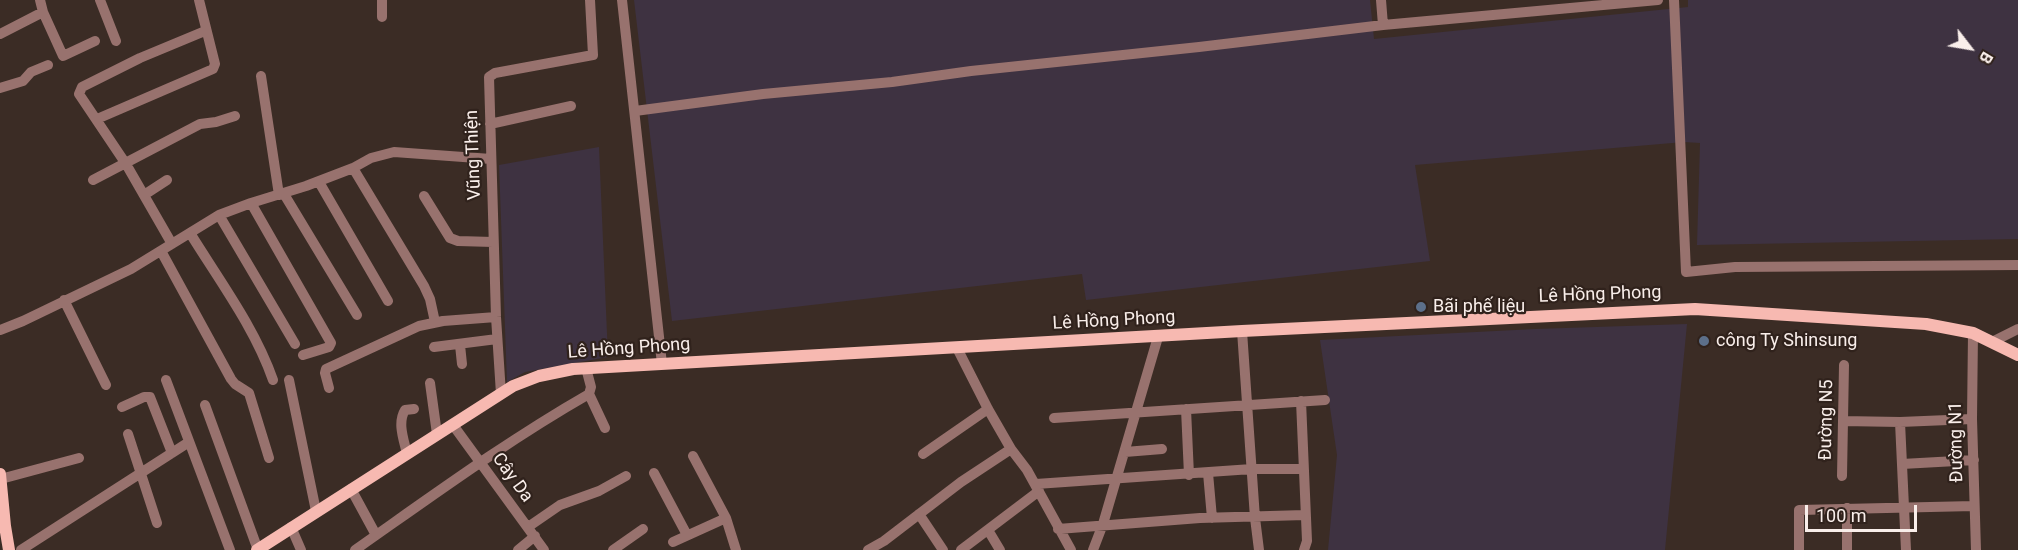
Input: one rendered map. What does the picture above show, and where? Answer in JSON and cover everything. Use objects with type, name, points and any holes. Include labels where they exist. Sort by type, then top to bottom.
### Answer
[{"type":"main road","name":"Lê Hồng Phong","points":[[258,550],[513,386],[539,375],[586,368],[1695,309],[1926,324],[1973,333],[2018,355]]},
{"type":"main road","points":[[0,474],[2,525],[9,550]]},
{"type":"street","points":[[40,0],[63,56],[95,41]]},
{"type":"street","points":[[100,0],[116,41]]},
{"type":"street","points":[[97,119],[213,69],[215,64],[199,0]]},
{"type":"street","points":[[382,0],[382,17]]},
{"type":"street","name":"Vũng Thiện","points":[[501,394],[493,242],[490,75],[593,55],[590,0]]},
{"type":"street","points":[[622,0],[662,364]]},
{"type":"street","points":[[1381,0],[1383,25]]},
{"type":"street","points":[[635,111],[763,94],[892,82],[971,71],[1199,47],[1519,6],[1658,0]]},
{"type":"street","points":[[1674,0],[1686,272],[1735,267],[2018,265]]},
{"type":"street","points":[[0,34],[43,12]]},
{"type":"street","points":[[172,244],[126,164],[79,94],[82,87],[140,58],[205,31]]},
{"type":"street","points":[[0,88],[23,81],[31,72],[48,65]]},
{"type":"street","points":[[261,76],[281,194],[357,315]]},
{"type":"street","points":[[490,124],[571,106]]},
{"type":"street","points":[[93,180],[200,124],[235,116]]},
{"type":"street","points":[[0,330],[131,269],[219,215],[319,182],[371,159],[394,152],[491,159]]},
{"type":"street","points":[[353,168],[424,286],[430,299],[435,322]]},
{"type":"street","points":[[144,195],[167,180]]},
{"type":"street","points":[[319,182],[388,301]]},
{"type":"street","points":[[424,196],[450,237],[458,241],[493,242]]},
{"type":"street","points":[[251,203],[331,343],[329,347],[303,355]]},
{"type":"street","points":[[219,215],[295,344]]},
{"type":"street","points":[[190,233],[254,338],[273,380]]},
{"type":"street","points":[[161,251],[231,379],[249,393],[268,458]]},
{"type":"street","points":[[64,300],[106,385]]},
{"type":"street","points":[[329,388],[326,369],[405,331],[435,322],[496,317]]},
{"type":"street","points":[[1992,342],[2017,331]]},
{"type":"street","points":[[1242,332],[1259,550]]},
{"type":"street","name":"Đường N1","points":[[1973,333],[1972,419],[1976,550]]},
{"type":"street","points":[[1093,550],[1125,452],[1158,337]]},
{"type":"street","points":[[434,347],[497,339]]},
{"type":"street","points":[[460,345],[462,364]]},
{"type":"street","points":[[957,348],[988,409],[1037,488],[1065,548]]},
{"type":"street","name":"Đường N5","points":[[1842,476],[1844,365]]},
{"type":"street","points":[[586,368],[591,387],[589,394],[605,428]]},
{"type":"street","points":[[166,380],[230,550]]},
{"type":"street","points":[[289,380],[316,511]]},
{"type":"street","points":[[430,383],[437,435]]},
{"type":"street","points":[[355,550],[529,429],[589,394]]},
{"type":"street","points":[[122,407],[144,397],[150,397],[172,453]]},
{"type":"street","points":[[1054,418],[1325,400]]},
{"type":"street","points":[[1302,401],[1307,545],[1304,550]]},
{"type":"street","points":[[205,405],[258,550]]},
{"type":"street","points":[[407,454],[402,432],[402,417],[405,410],[414,409]]},
{"type":"street","points":[[923,453],[988,409]]},
{"type":"street","points":[[1186,409],[1189,475]]},
{"type":"street","points":[[1843,421],[1900,422],[1972,419]]},
{"type":"street","points":[[1900,422],[1906,550]]},
{"type":"street","name":"Cây Da","points":[[453,425],[544,550]]},
{"type":"street","points":[[128,434],[156,524]]},
{"type":"street","points":[[21,550],[189,442]]},
{"type":"street","points":[[868,550],[881,547],[919,514],[1011,449]]},
{"type":"street","points":[[1125,452],[1162,449]]},
{"type":"street","points":[[693,456],[726,518],[736,550]]},
{"type":"street","points":[[1,479],[79,458]]},
{"type":"street","points":[[1902,464],[1974,460]]},
{"type":"street","points":[[961,550],[1037,488],[1251,470],[1303,469]]},
{"type":"street","points":[[654,473],[687,535]]},
{"type":"street","points":[[1209,473],[1212,518]]},
{"type":"street","points":[[528,527],[560,505],[599,491],[626,477]]},
{"type":"street","points":[[351,489],[376,535]]},
{"type":"street","points":[[1799,550],[1799,510],[1974,506]]},
{"type":"street","points":[[1847,508],[1847,550]]},
{"type":"street","points":[[919,514],[943,550]]},
{"type":"street","points":[[1058,529],[1095,527],[1103,524],[1305,515]]},
{"type":"street","points":[[673,542],[726,518]]},
{"type":"street","points":[[291,527],[301,550]]},
{"type":"street","points":[[613,550],[644,529]]},
{"type":"street","points":[[988,530],[1000,550]]},
{"type":"street","points":[[518,550],[535,536]]},
{"type":"shaded area","points":[[634,0],[1370,0],[1374,39],[1688,7],[1688,0],[2018,0],[2018,239],[1697,245],[1700,143],[1684,142],[1415,165],[1430,261],[1086,300],[1082,274],[672,321]]},
{"type":"shaded area","points":[[599,147],[608,357],[525,372],[507,382],[499,165]]},
{"type":"shaded area","points":[[1687,324],[1665,550],[1328,550],[1337,455],[1320,340]]},
{"type":"place","name":"Bãi phế liệu","points":[[1421,307]]},
{"type":"place","name":"công Ty Shinsung","points":[[1704,341]]}]
